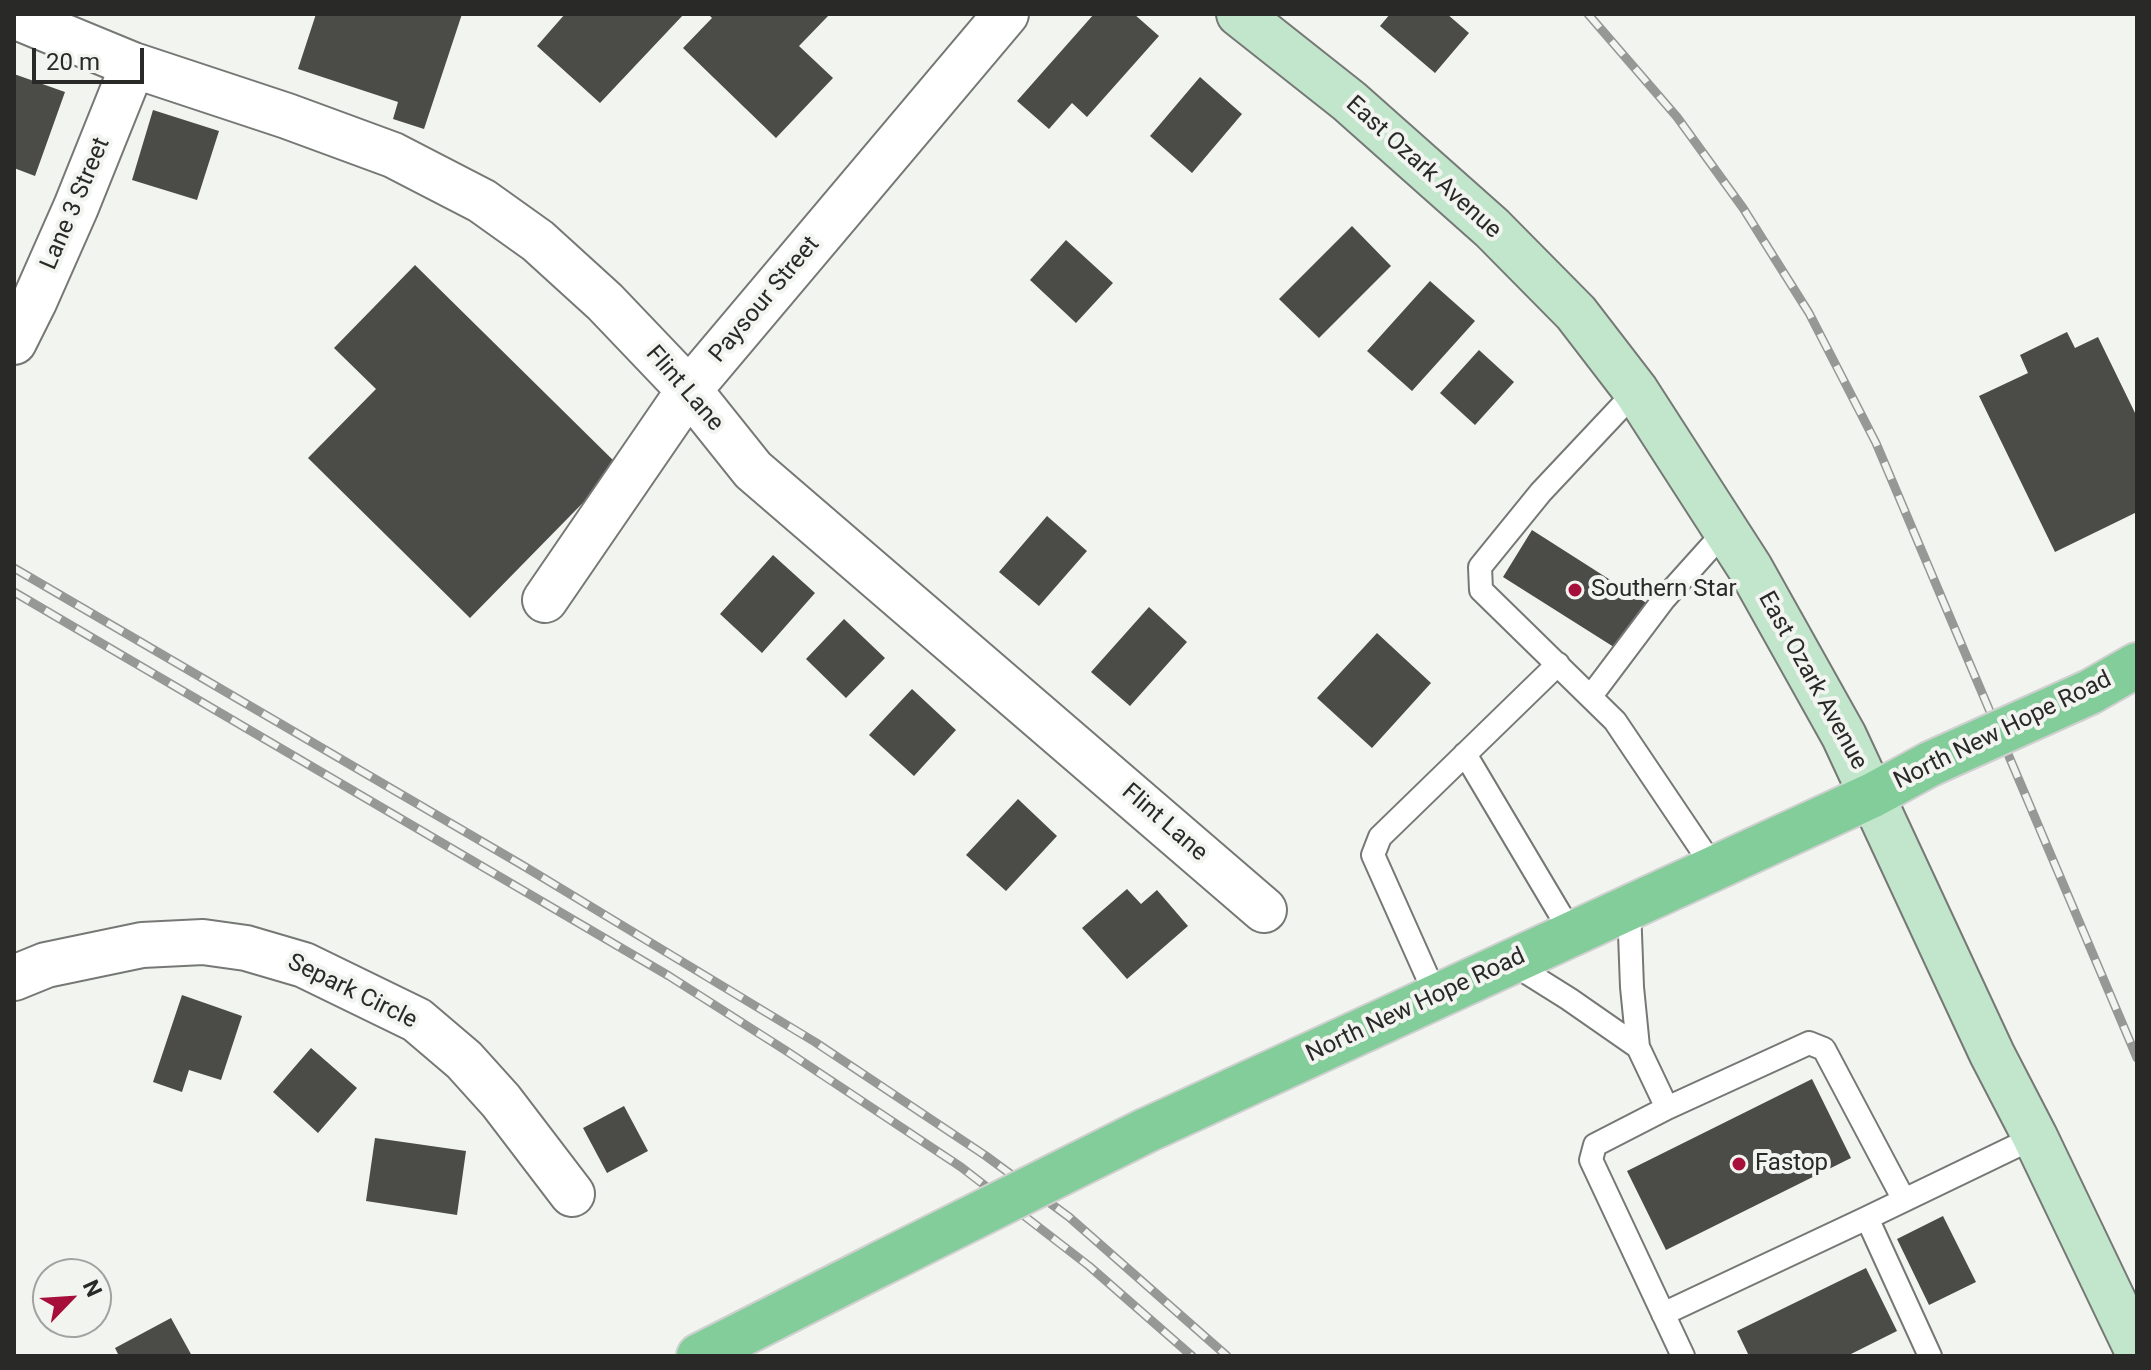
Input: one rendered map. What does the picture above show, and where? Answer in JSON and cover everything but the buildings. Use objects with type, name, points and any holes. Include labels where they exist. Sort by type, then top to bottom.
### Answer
[{"type":"main road","name":"East Ozark Avenue","points":[[1239,14],[1349,101],[1492,228],[1576,313],[1636,391],[1726,530],[1844,736],[1992,1054],[2137,1350]]},
{"type":"main road","name":"North New Hope Road","points":[[699,1356],[1145,1131],[1873,795],[1930,764],[2090,692],[2137,665]]},
{"type":"street","name":"Paysour Street","points":[[545,600],[689,390],[1006,14]]},
{"type":"street","name":"Flint Lane","points":[[14,16],[133,65],[393,155],[482,201],[538,241],[605,302],[689,390],[753,470],[1264,910]]},
{"type":"street","name":"Lane 3 Street","points":[[14,342],[70,221],[133,65]]},
{"type":"street","name":"Separk Circle","points":[[14,978],[46,965],[142,945],[188,943],[246,948],[304,965],[417,1020],[464,1060],[519,1122],[572,1194]]},
{"type":"lane","points":[[1636,391],[1541,492],[1480,567],[1481,590],[1615,721],[1714,868]]},
{"type":"lane","points":[[1591,696],[1664,599],[1726,530]]},
{"type":"lane","points":[[1436,996],[1373,855],[1380,837],[1558,664]]},
{"type":"lane","points":[[1465,754],[1572,934]]},
{"type":"lane","points":[[1629,907],[1638,1047],[1667,1108]]},
{"type":"lane","points":[[1510,962],[1638,1047]]},
{"type":"lane","points":[[1683,1356],[1591,1160],[1595,1145],[1667,1108],[1809,1043],[1824,1049],[1904,1200]]},
{"type":"lane","points":[[1663,1314],[2035,1137]]},
{"type":"lane","points":[[1867,1218],[1930,1356]]},
{"type":"railway","points":[[1588,14],[1677,117],[1743,208],[1809,313],[1876,443],[2137,1058]]},
{"type":"railway","points":[[14,568],[522,865],[815,1042],[986,1156],[1069,1217],[1227,1356]]},
{"type":"railway","points":[[14,592],[669,976],[788,1052],[961,1167],[1089,1266],[1192,1356]]},
{"type":"place","name":"Southern Star","points":[[1575,590]]},
{"type":"place","name":"Fastop","points":[[1739,1164]]}]
